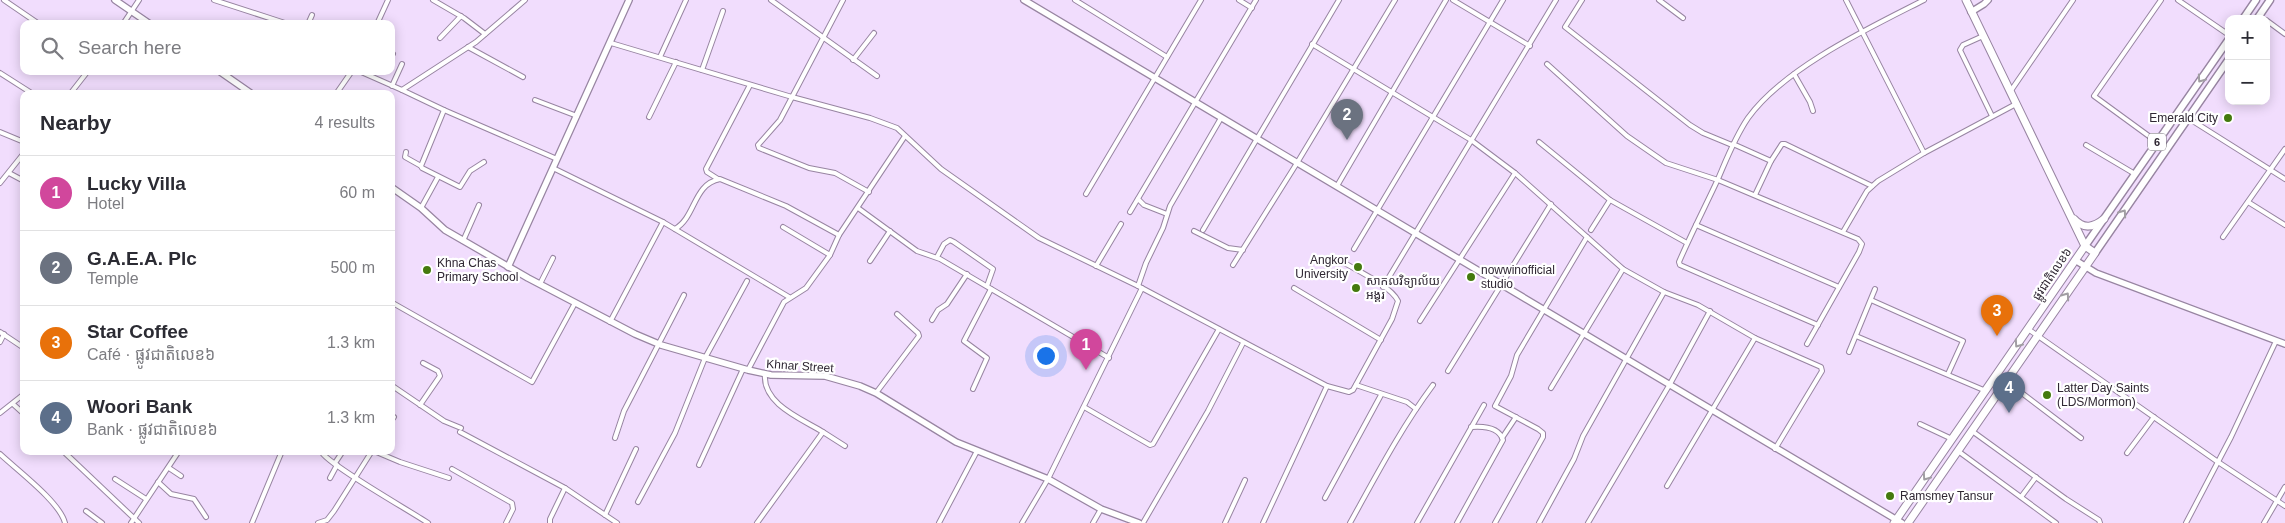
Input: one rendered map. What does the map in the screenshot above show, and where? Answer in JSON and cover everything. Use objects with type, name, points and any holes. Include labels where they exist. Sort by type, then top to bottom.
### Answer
[{"type":"highway","points":[[1966,0],[2085,246],[2096,253]]},
{"type":"highway","points":[[2069,212],[2077,222],[2089,227],[2096,225],[2104,219]]},
{"type":"highway","name":"ផ្លូវជាតិលេខ៦","points":[[1897,522],[2085,246]]},
{"type":"highway","name":"ផ្លូវជាតិលេខ៦","points":[[1908,523],[2096,253]]},
{"type":"main road","points":[[2263,15],[2270,0]]},
{"type":"main road","points":[[2245,15],[2253,1]]},
{"type":"main road","name":"ផ្លូវជាតិលេខ៦","points":[[2085,246],[2225,45]]},
{"type":"main road","name":"ផ្លូវជាតិលេខ៦","points":[[2096,253],[2225,66]]},
{"type":"street","points":[[4,0],[33,20]]},
{"type":"street","points":[[115,0],[144,20]]},
{"type":"street","points":[[126,20],[140,0]]},
{"type":"street","points":[[214,0],[226,2],[277,20]]},
{"type":"street","points":[[379,20],[388,0]]},
{"type":"street","points":[[433,0],[461,16],[485,34]]},
{"type":"street","points":[[402,90],[468,47],[525,0]]},
{"type":"street","points":[[508,267],[629,0]]},
{"type":"street","points":[[660,57],[686,0]]},
{"type":"street","points":[[771,0],[877,76]]},
{"type":"street","points":[[842,0],[780,120],[758,145],[759,148],[809,168],[835,173],[869,192]]},
{"type":"street","points":[[1024,0],[1256,139],[1378,209],[1897,522]]},
{"type":"street","points":[[1075,0],[1168,57]]},
{"type":"street","points":[[1086,194],[1201,0]]},
{"type":"street","points":[[1239,0],[1252,8]]},
{"type":"street","points":[[1130,212],[1256,0]]},
{"type":"street","points":[[1203,230],[1339,0]]},
{"type":"street","points":[[1233,265],[1395,0]]},
{"type":"street","points":[[1337,186],[1446,0]]},
{"type":"street","points":[[1453,0],[1530,46]]},
{"type":"street","points":[[1354,249],[1503,0]]},
{"type":"street","points":[[1383,287],[1556,0]]},
{"type":"street","points":[[1582,0],[1565,27],[1690,125],[1703,133],[1771,161]]},
{"type":"street","points":[[1659,0],[1682,18]]},
{"type":"street","points":[[1846,0],[1924,153]]},
{"type":"street","points":[[1818,325],[1680,265],[1678,262],[1733,145],[1755,110],[1772,92],[1794,74],[1862,32],[1924,0]]},
{"type":"street","points":[[1971,12],[1988,0]]},
{"type":"street","points":[[2010,92],[2073,0]]},
{"type":"street","points":[[2157,142],[2094,96],[2161,0]]},
{"type":"street","points":[[2178,0],[2225,32]]},
{"type":"street","points":[[702,70],[723,11]]},
{"type":"street","points":[[310,20],[312,15]]},
{"type":"street","points":[[440,38],[461,16]]},
{"type":"street","points":[[2270,24],[2285,34]]},
{"type":"street","points":[[853,60],[874,33]]},
{"type":"street","points":[[1983,36],[1963,45],[1960,50],[1992,116]]},
{"type":"street","points":[[610,43],[750,85],[870,118],[897,128],[941,169],[1038,238],[1140,287],[1327,386],[1349,392],[1356,385],[1397,307],[1395,296],[1341,261]]},
{"type":"street","points":[[1312,44],[1471,140],[1515,173],[1623,270],[1664,292],[1710,311],[1755,338],[1822,368],[1776,449]]},
{"type":"street","points":[[468,47],[523,76]]},
{"type":"street","points":[[649,117],[676,62]]},
{"type":"street","points":[[392,86],[402,64]]},
{"type":"street","points":[[1547,64],[1627,136],[1666,163],[1718,180],[1858,239],[1862,244],[1807,344]]},
{"type":"street","points":[[0,73],[27,90]]},
{"type":"street","points":[[1794,74],[1810,102],[1813,112]]},
{"type":"street","points":[[73,90],[85,75]]},
{"type":"street","points":[[225,75],[246,90]]},
{"type":"street","points":[[339,90],[349,75]]},
{"type":"street","points":[[368,75],[557,158]]},
{"type":"street","points":[[750,85],[706,169],[707,172],[718,179],[724,179],[786,206],[839,235]]},
{"type":"street","points":[[535,100],[577,116]]},
{"type":"street","points":[[1843,232],[1872,186],[1924,153],[2016,104]]},
{"type":"street","points":[[421,166],[444,110]]},
{"type":"street","points":[[1022,523],[1048,479],[1108,358],[1140,287],[1146,264],[1164,228],[1167,214],[1221,118]]},
{"type":"street","points":[[2188,118],[2285,179]]},
{"type":"street","points":[[0,132],[20,140]]},
{"type":"street","points":[[699,465],[745,370],[784,302],[789,297],[806,288],[830,255],[839,235],[905,136]]},
{"type":"street","points":[[1539,142],[1610,200],[1688,243]]},
{"type":"street","points":[[1755,195],[1771,161],[1783,143],[1872,186]]},
{"type":"street","points":[[2086,145],[2136,174]]},
{"type":"street","points":[[2223,236],[2285,149]]},
{"type":"street","points":[[406,152],[405,157],[407,159],[460,187],[470,171],[484,162]]},
{"type":"street","points":[[0,183],[20,158]]},
{"type":"street","points":[[553,168],[663,222],[789,297]]},
{"type":"street","points":[[9,173],[20,179]]},
{"type":"street","points":[[1420,321],[1515,173]]},
{"type":"street","points":[[421,208],[438,177]]},
{"type":"street","points":[[675,229],[685,221],[701,191],[718,179]]},
{"type":"street","name":"Khnar Street","points":[[395,190],[421,208],[439,226],[508,267],[610,322],[658,344],[745,370],[766,374],[825,376],[844,380],[876,393],[956,442],[1048,479],[1100,508],[1141,523]]},
{"type":"street","points":[[1138,199],[1144,205],[1167,214]]},
{"type":"street","points":[[1591,230],[1610,200]]},
{"type":"street","points":[[2248,202],[2285,225]]},
{"type":"street","points":[[1448,371],[1503,285],[1551,204]]},
{"type":"street","points":[[464,241],[479,205]]},
{"type":"street","points":[[858,208],[917,251],[937,257],[1108,358]]},
{"type":"street","points":[[610,322],[663,222]]},
{"type":"street","points":[[1096,266],[1121,224]]},
{"type":"street","points":[[1696,225],[1839,287]]},
{"type":"street","points":[[783,227],[830,255]]},
{"type":"street","points":[[870,261],[890,231]]},
{"type":"street","points":[[1194,231],[1228,248],[1243,250]]},
{"type":"street","points":[[1495,523],[1543,437],[1538,429],[1495,406],[1511,376],[1517,355],[1587,237]]},
{"type":"street","points":[[937,257],[944,244],[950,240],[994,270],[989,287],[964,341],[987,358],[973,389]]},
{"type":"street","points":[[540,284],[553,258]]},
{"type":"street","points":[[2076,260],[2096,273],[2285,344]]},
{"type":"street","points":[[1551,388],[1623,270]]},
{"type":"street","points":[[932,320],[938,310],[947,304],[967,274]]},
{"type":"street","points":[[638,502],[675,433],[705,358],[747,281]]},
{"type":"street","points":[[1294,288],[1381,340]]},
{"type":"street","points":[[1849,352],[1876,289]]},
{"type":"street","points":[[1538,523],[1574,459],[1583,436],[1664,292]]},
{"type":"street","points":[[615,438],[624,411],[684,295]]},
{"type":"street","points":[[1871,300],[1963,341],[1948,374]]},
{"type":"street","points":[[395,304],[532,382],[575,303]]},
{"type":"street","points":[[1588,523],[1670,384],[1710,311]]},
{"type":"street","points":[[876,393],[919,336],[897,314]]},
{"type":"street","points":[[1084,407],[1153,444],[1219,329]]},
{"type":"street","points":[[2028,329],[2218,462],[2285,506]]},
{"type":"street","points":[[0,342],[2,333],[20,345]]},
{"type":"street","points":[[1856,336],[1986,391]]},
{"type":"street","points":[[1667,486],[1755,338]]},
{"type":"street","points":[[2186,523],[2218,462],[2276,341]]},
{"type":"street","points":[[1141,523],[1208,411],[1243,343]]},
{"type":"street","points":[[420,405],[440,376],[438,371],[423,363]]},
{"type":"street","points":[[766,374],[764,384],[772,399],[845,446]]},
{"type":"street","points":[[2006,381],[2081,438]]},
{"type":"street","points":[[1356,385],[1407,402],[1416,409]]},
{"type":"street","points":[[1350,523],[1416,409],[1434,385]]},
{"type":"street","points":[[1263,523],[1327,386]]},
{"type":"street","points":[[395,388],[461,430],[565,488],[617,523]]},
{"type":"street","points":[[1325,498],[1381,394]]},
{"type":"street","points":[[0,413],[20,398]]},
{"type":"street","points":[[13,404],[20,410]]},
{"type":"street","points":[[1416,523],[1484,405]]},
{"type":"street","points":[[1457,523],[1503,440],[1502,438],[1516,417]]},
{"type":"street","points":[[2127,453],[2154,417]]},
{"type":"street","points":[[1920,424],[1952,439]]},
{"type":"street","points":[[1471,427],[1486,427],[1498,433],[1502,438]]},
{"type":"street","points":[[1972,431],[2036,478],[2099,520],[2100,523]]},
{"type":"street","points":[[758,523],[823,432]]},
{"type":"street","points":[[605,523],[636,449]]},
{"type":"street","points":[[939,523],[977,451]]},
{"type":"street","points":[[1958,452],[2056,523]]},
{"type":"street","points":[[0,454],[54,504],[62,514],[64,523]]},
{"type":"street","points":[[67,455],[139,523]]},
{"type":"street","points":[[131,523],[177,455]]},
{"type":"street","points":[[252,523],[280,455]]},
{"type":"street","points":[[322,455],[428,523]]},
{"type":"street","points":[[330,478],[341,455]]},
{"type":"street","points":[[318,523],[327,520],[370,455]]},
{"type":"street","points":[[383,455],[449,478]]},
{"type":"street","points":[[169,468],[181,476]]},
{"type":"street","points":[[452,469],[512,503],[513,509],[506,523]]},
{"type":"street","points":[[2021,497],[2036,478]]},
{"type":"street","points":[[115,479],[146,499]]},
{"type":"street","points":[[1225,523],[1245,480]]},
{"type":"street","points":[[158,482],[171,494],[194,499],[206,517]]},
{"type":"street","points":[[2264,523],[2285,487]]},
{"type":"street","points":[[550,523],[550,519],[565,488]]},
{"type":"street","points":[[1093,523],[1100,508]]},
{"type":"street","points":[[86,511],[102,523]]},
{"type":"place","name":"Emerald City","points":[[2228,118]]},
{"type":"place","name":"G.A.E.A. Plc","points":[[1347,140]]},
{"type":"place","name":"Angkor University","points":[[1358,267]]},
{"type":"place","name":"Khna Chas Primary School","points":[[427,270]]},
{"type":"place","name":"nowwinofficial studio","points":[[1471,277]]},
{"type":"place","name":"សាកលវិទ្យាល័យ អង្គរ","points":[[1356,288]]},
{"type":"place","name":"Star Coffee","points":[[1997,336]]},
{"type":"place","name":"Lucky Villa","points":[[1086,370]]},
{"type":"place","name":"Latter Day Saints (LDS/Mormon)","points":[[2047,395]]},
{"type":"place","name":"Woori Bank","points":[[2009,413]]},
{"type":"place","name":"Ramsmey Tansur","points":[[1890,496]]}]
